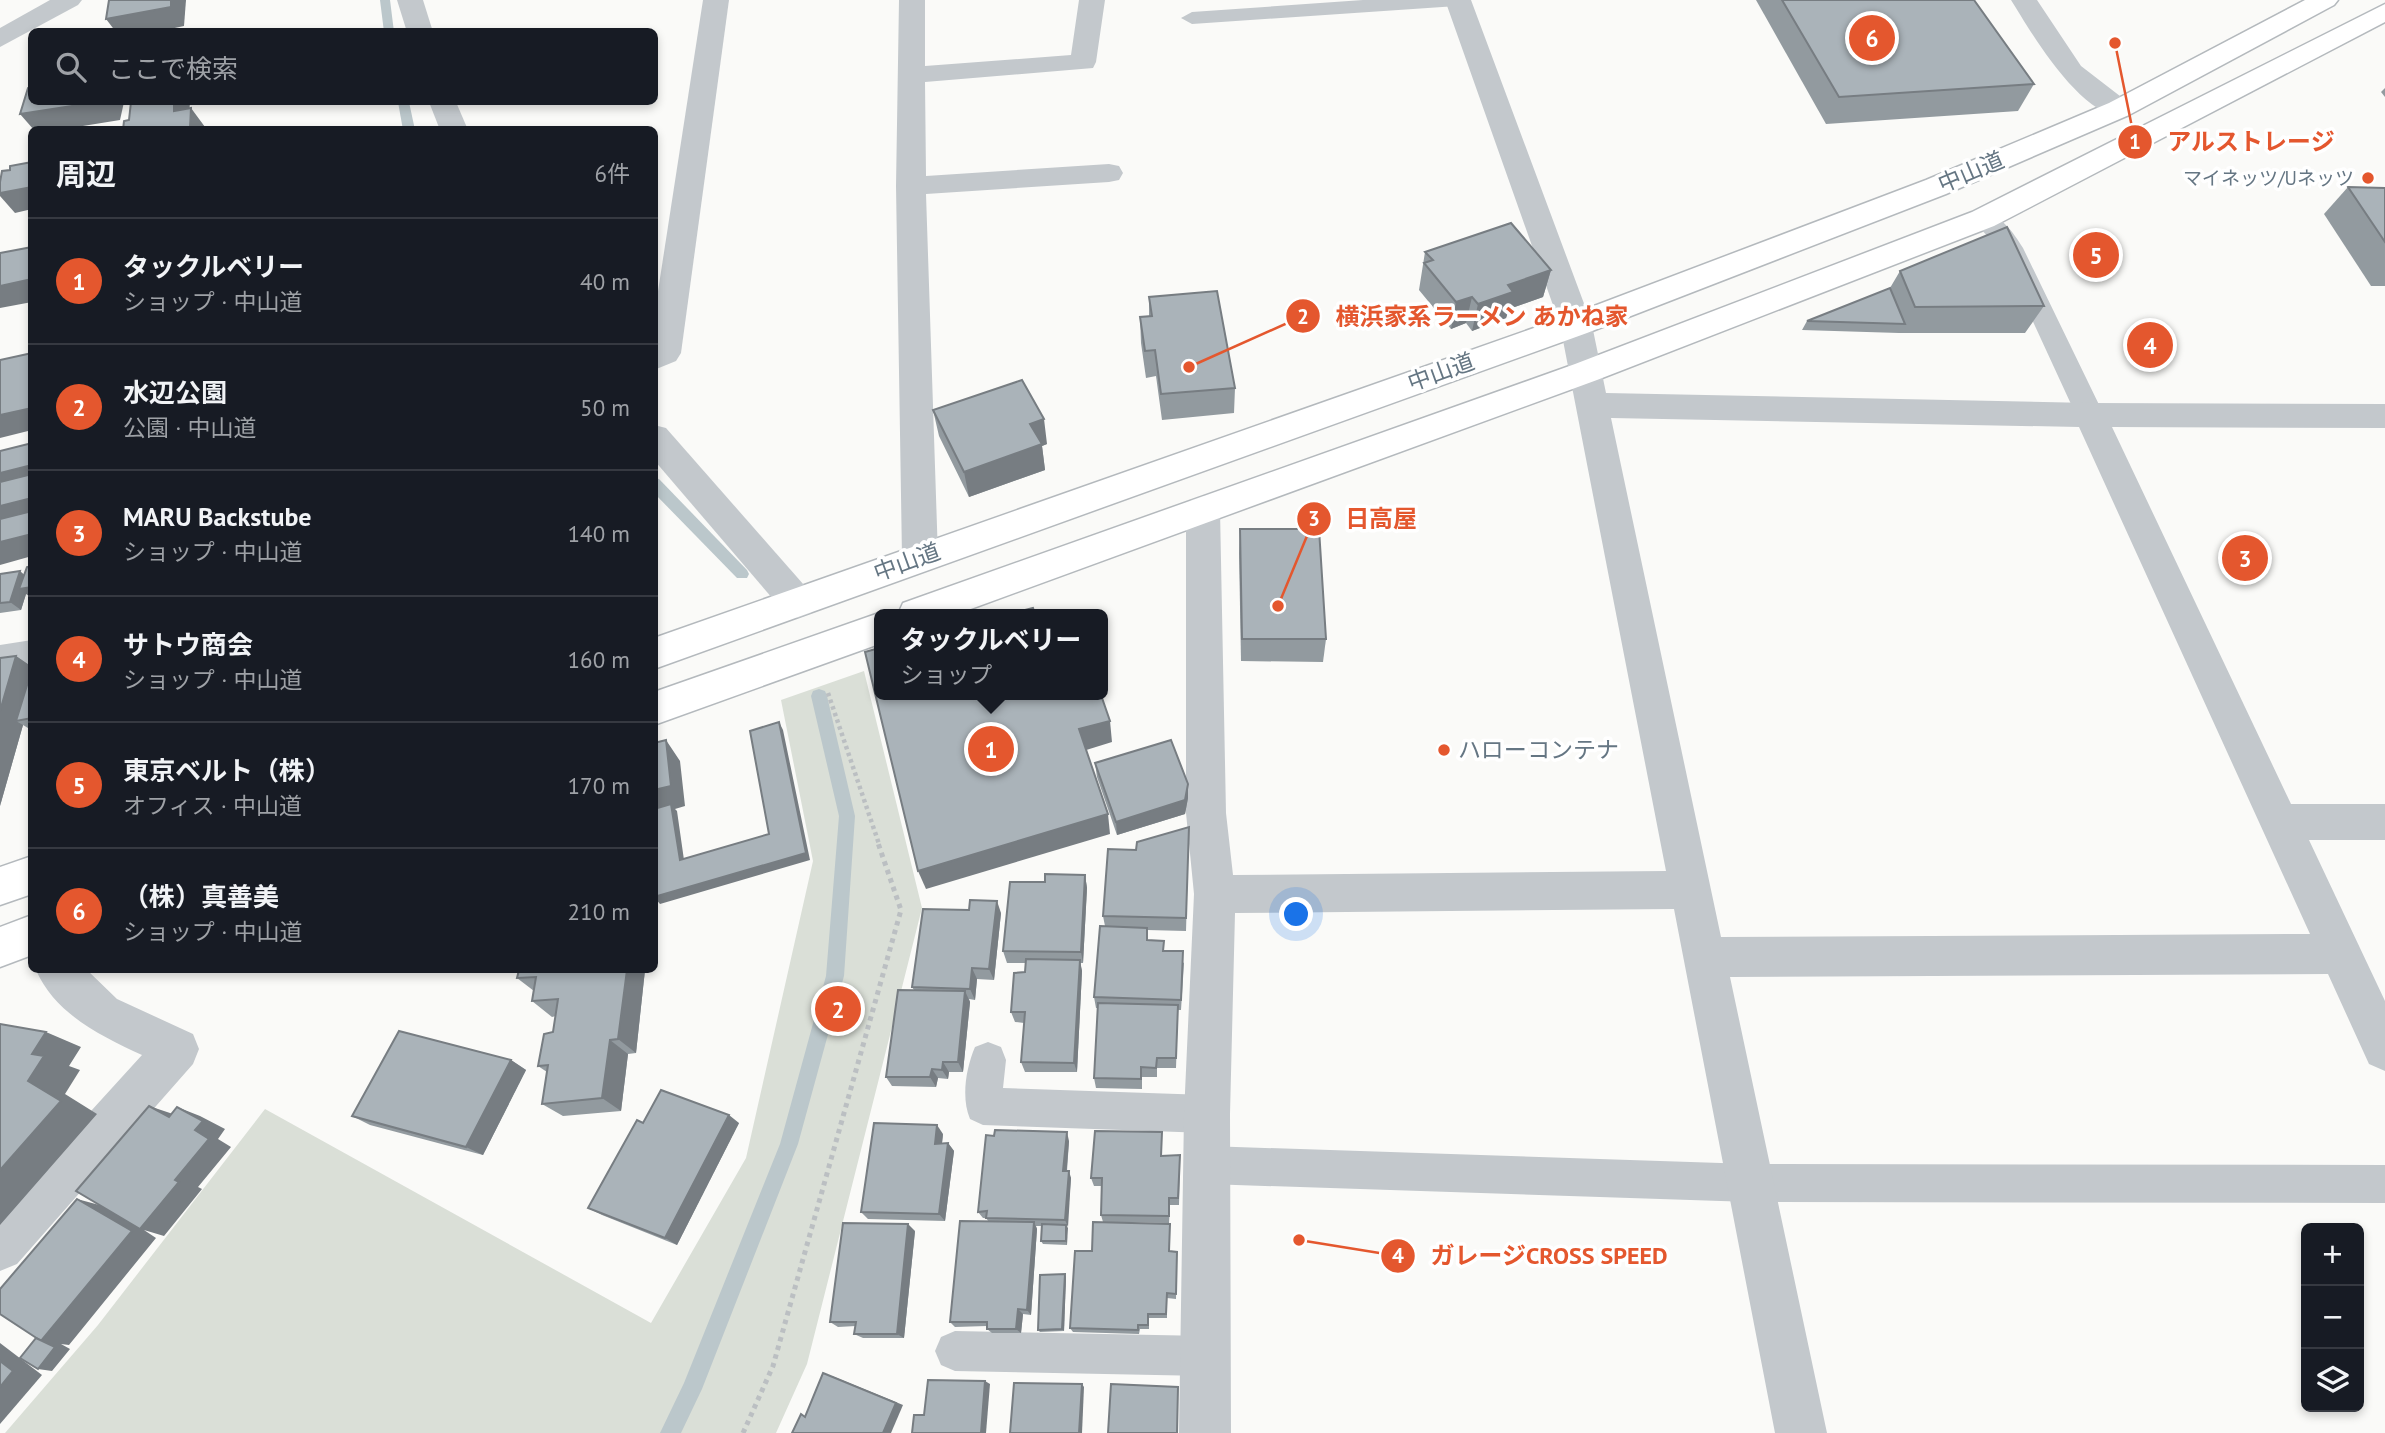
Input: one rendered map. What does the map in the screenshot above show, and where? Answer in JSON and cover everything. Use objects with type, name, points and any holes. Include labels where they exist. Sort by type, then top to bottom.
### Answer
[{"type":"highway","name":"中山道","points":[[658,653],[1576,324],[1924,192],[2119,109],[2325,0]]},
{"type":"highway","name":"中山道","points":[[930,609],[1203,510],[1589,389],[1983,219],[2385,12]]},
{"type":"highway","points":[[658,708],[874,630]]},
{"type":"highway","points":[[0,886],[28,876]]},
{"type":"highway","points":[[0,947],[28,936]]},
{"type":"street","points":[[0,39],[69,0]]},
{"type":"street","points":[[410,0],[419,28]]},
{"type":"street","points":[[658,357],[666,353],[716,0]]},
{"type":"street","points":[[912,0],[911,186],[920,557]]},
{"type":"street","points":[[910,75],[1083,62],[1092,0]]},
{"type":"street","points":[[1457,0],[1576,324],[1693,890],[1801,1433]]},
{"type":"street","points":[[2024,0],[2071,72],[2119,109]]},
{"type":"street","points":[[444,105],[452,126]]},
{"type":"street","points":[[911,186],[1109,173]]},
{"type":"street","points":[[1589,389],[2090,415],[2385,416]]},
{"type":"street","points":[[2090,415],[2385,1049]]},
{"type":"street","points":[[658,442],[798,603]]},
{"type":"street","points":[[1203,510],[1206,813],[1215,894],[1207,1114],[1205,1433]]},
{"type":"street","points":[[0,661],[28,657]]},
{"type":"street","points":[[2278,822],[2385,822]]},
{"type":"street","points":[[1215,894],[1693,890]]},
{"type":"street","points":[[1706,957],[2340,954]]},
{"type":"street","points":[[0,1247],[177,1049],[102,1014],[61,973]]},
{"type":"lane","points":[[1192,18],[1457,0]]},
{"type":"lane","points":[[1983,219],[2003,235],[2011,248],[2090,415]]},
{"type":"lane","points":[[988,1060],[983,1106],[1207,1114]]},
{"type":"lane","points":[[1207,1165],[1751,1183],[2385,1184]]},
{"type":"lane","points":[[955,1351],[1206,1356]]},
{"type":"path","points":[[743,1433],[774,1366],[901,910],[827,689]]},
{"type":"shaded area","points":[[864,671],[922,908],[807,1364],[776,1433],[5,1433],[98,1325],[265,1109],[651,1323],[746,1158],[813,861],[781,700]]},
{"type":"building","points":[[109,0],[171,0],[171,7],[106,19]]},
{"type":"building","points":[[1782,0],[1974,0],[2034,84],[1839,97]]},
{"type":"building","points":[[28,88],[28,105],[78,105],[20,114]]},
{"type":"building","points":[[131,105],[174,105],[174,111],[191,108],[190,126],[123,126],[124,121],[129,120]]},
{"type":"building","points":[[28,163],[28,188],[0,193],[2,171],[10,170],[10,166]]},
{"type":"building","points":[[2348,187],[2385,188],[2385,242]]},
{"type":"building","points":[[1511,223],[1551,270],[1508,285],[1513,292],[1478,304],[1472,297],[1456,302],[1424,263],[1433,260],[1425,252]]},
{"type":"building","points":[[2007,227],[2044,306],[1915,307],[1900,271]]},
{"type":"building","points":[[28,248],[28,280],[0,286],[0,253]]},
{"type":"building","points":[[1890,288],[1905,324],[1807,321]]},
{"type":"building","points":[[1217,291],[1235,388],[1161,394],[1155,350],[1145,351],[1140,317],[1152,316],[1149,297]]},
{"type":"building","points":[[28,354],[28,409],[0,415],[0,360]]},
{"type":"building","points":[[1022,380],[1044,419],[1030,424],[1042,444],[964,472],[933,410]]},
{"type":"building","points":[[28,444],[28,466],[0,473],[0,451]]},
{"type":"building","points":[[28,475],[28,499],[0,506],[0,482]]},
{"type":"building","points":[[28,512],[28,535],[0,542],[0,519]]},
{"type":"building","points":[[1240,529],[1319,529],[1326,639],[1242,639]]},
{"type":"building","points":[[27,567],[28,588],[19,589]]},
{"type":"building","points":[[20,571],[10,602],[0,603],[0,574]]},
{"type":"building","points":[[874,649],[874,689],[865,652]]},
{"type":"building","points":[[16,656],[0,711],[0,658]]},
{"type":"building","points":[[28,682],[28,719],[16,721]]},
{"type":"building","points":[[877,700],[1103,700],[1110,721],[1079,729],[1108,814],[918,871]]},
{"type":"building","points":[[779,722],[806,853],[658,896],[658,808],[671,804],[680,860],[769,834],[750,731]]},
{"type":"building","points":[[666,740],[671,786],[658,789],[658,742]]},
{"type":"building","points":[[1171,740],[1188,784],[1185,800],[1116,822],[1095,763]]},
{"type":"building","points":[[1189,827],[1186,918],[1103,916],[1108,849],[1136,850],[1137,842]]},
{"type":"building","points":[[1045,874],[1085,875],[1081,952],[1003,951],[1010,882],[1045,882]]},
{"type":"building","points":[[970,900],[997,901],[989,969],[972,968],[970,989],[912,987],[923,909],[969,910]]},
{"type":"building","points":[[1100,926],[1147,928],[1147,940],[1164,941],[1163,951],[1183,951],[1181,1000],[1094,997]]},
{"type":"building","points":[[1026,959],[1080,960],[1074,1063],[1021,1062],[1025,1012],[1011,1012],[1014,973],[1025,972]]},
{"type":"building","points":[[518,973],[627,973],[618,1039],[610,1040],[602,1098],[542,1104],[548,1065],[538,1066],[544,1034],[553,1032],[558,999],[532,1001],[536,977],[517,978]]},
{"type":"building","points":[[898,990],[965,991],[958,1062],[943,1062],[942,1070],[932,1069],[930,1077],[886,1077]]},
{"type":"building","points":[[1098,1003],[1178,1005],[1176,1058],[1157,1058],[1156,1068],[1141,1067],[1141,1079],[1094,1078]]},
{"type":"building","points":[[0,1024],[46,1032],[32,1054],[44,1056],[28,1081],[61,1101],[0,1170]]},
{"type":"building","points":[[399,1031],[511,1060],[466,1147],[352,1116]]},
{"type":"building","points":[[661,1090],[729,1115],[665,1238],[588,1208],[637,1120],[643,1123]]},
{"type":"building","points":[[149,1106],[169,1117],[177,1107],[203,1121],[195,1130],[209,1139],[175,1180],[179,1182],[140,1229],[76,1191]]},
{"type":"building","points":[[874,1123],[937,1125],[935,1144],[948,1143],[939,1214],[861,1212]]},
{"type":"building","points":[[995,1130],[1067,1132],[1063,1171],[1069,1171],[1065,1220],[986,1218],[987,1211],[978,1212],[986,1135],[994,1136]]},
{"type":"building","points":[[1095,1131],[1162,1132],[1161,1156],[1180,1155],[1178,1198],[1169,1198],[1169,1216],[1101,1215],[1102,1178],[1091,1178]]},
{"type":"building","points":[[77,1199],[132,1231],[41,1341],[0,1314],[0,1289]]},
{"type":"building","points":[[960,1221],[1034,1222],[1027,1310],[1018,1309],[1016,1329],[987,1329],[987,1322],[950,1322]]},
{"type":"building","points":[[1093,1222],[1170,1224],[1169,1251],[1177,1252],[1176,1294],[1167,1293],[1166,1314],[1148,1314],[1148,1325],[1138,1325],[1138,1330],[1070,1328],[1075,1251],[1092,1251]]},
{"type":"building","points":[[843,1223],[908,1224],[897,1334],[854,1334],[856,1322],[830,1322]]},
{"type":"building","points":[[1042,1224],[1066,1225],[1066,1241],[1041,1241]]},
{"type":"building","points":[[1065,1274],[1062,1329],[1038,1330],[1040,1275]]},
{"type":"building","points":[[36,1338],[55,1347],[38,1369],[20,1358]]},
{"type":"building","points":[[0,1361],[13,1371],[0,1387]]},
{"type":"building","points":[[823,1373],[896,1403],[883,1433],[792,1433],[801,1414],[805,1417]]},
{"type":"building","points":[[928,1380],[985,1381],[981,1433],[912,1433],[914,1415],[924,1415]]},
{"type":"building","points":[[1014,1383],[1082,1384],[1079,1433],[1010,1433]]},
{"type":"building","points":[[1111,1384],[1178,1387],[1177,1433],[1108,1433]]},
{"type":"waterway","points":[[385,0],[388,28]]},
{"type":"waterway","points":[[404,105],[408,126]]},
{"type":"waterway","points":[[658,487],[742,574]]},
{"type":"waterway","points":[[670,1433],[692,1389],[789,1144],[835,976],[847,816],[819,696]]},
{"type":"place","name":"（株）真善美","points":[[1872,38]]},
{"type":"place","name":"アルストレージ","points":[[2115,43]]},
{"type":"place","name":"マイネッツ/Uネッツ","points":[[2368,178]]},
{"type":"place","name":"東京ベルト（株）","points":[[2096,255]]},
{"type":"place","name":"サトウ商会","points":[[2150,345]]},
{"type":"place","name":"横浜家系ラーメン あかね家","points":[[1189,367]]},
{"type":"place","name":"MARU Backstube","points":[[2245,558]]},
{"type":"place","name":"日高屋","points":[[1278,606]]},
{"type":"place","name":"タックルベリー","points":[[991,749]]},
{"type":"place","name":"ハローコンテナ","points":[[1444,750]]},
{"type":"place","name":"水辺公園","points":[[838,1009]]},
{"type":"place","name":"ガレージCROSS SPEED","points":[[1299,1240]]}]
